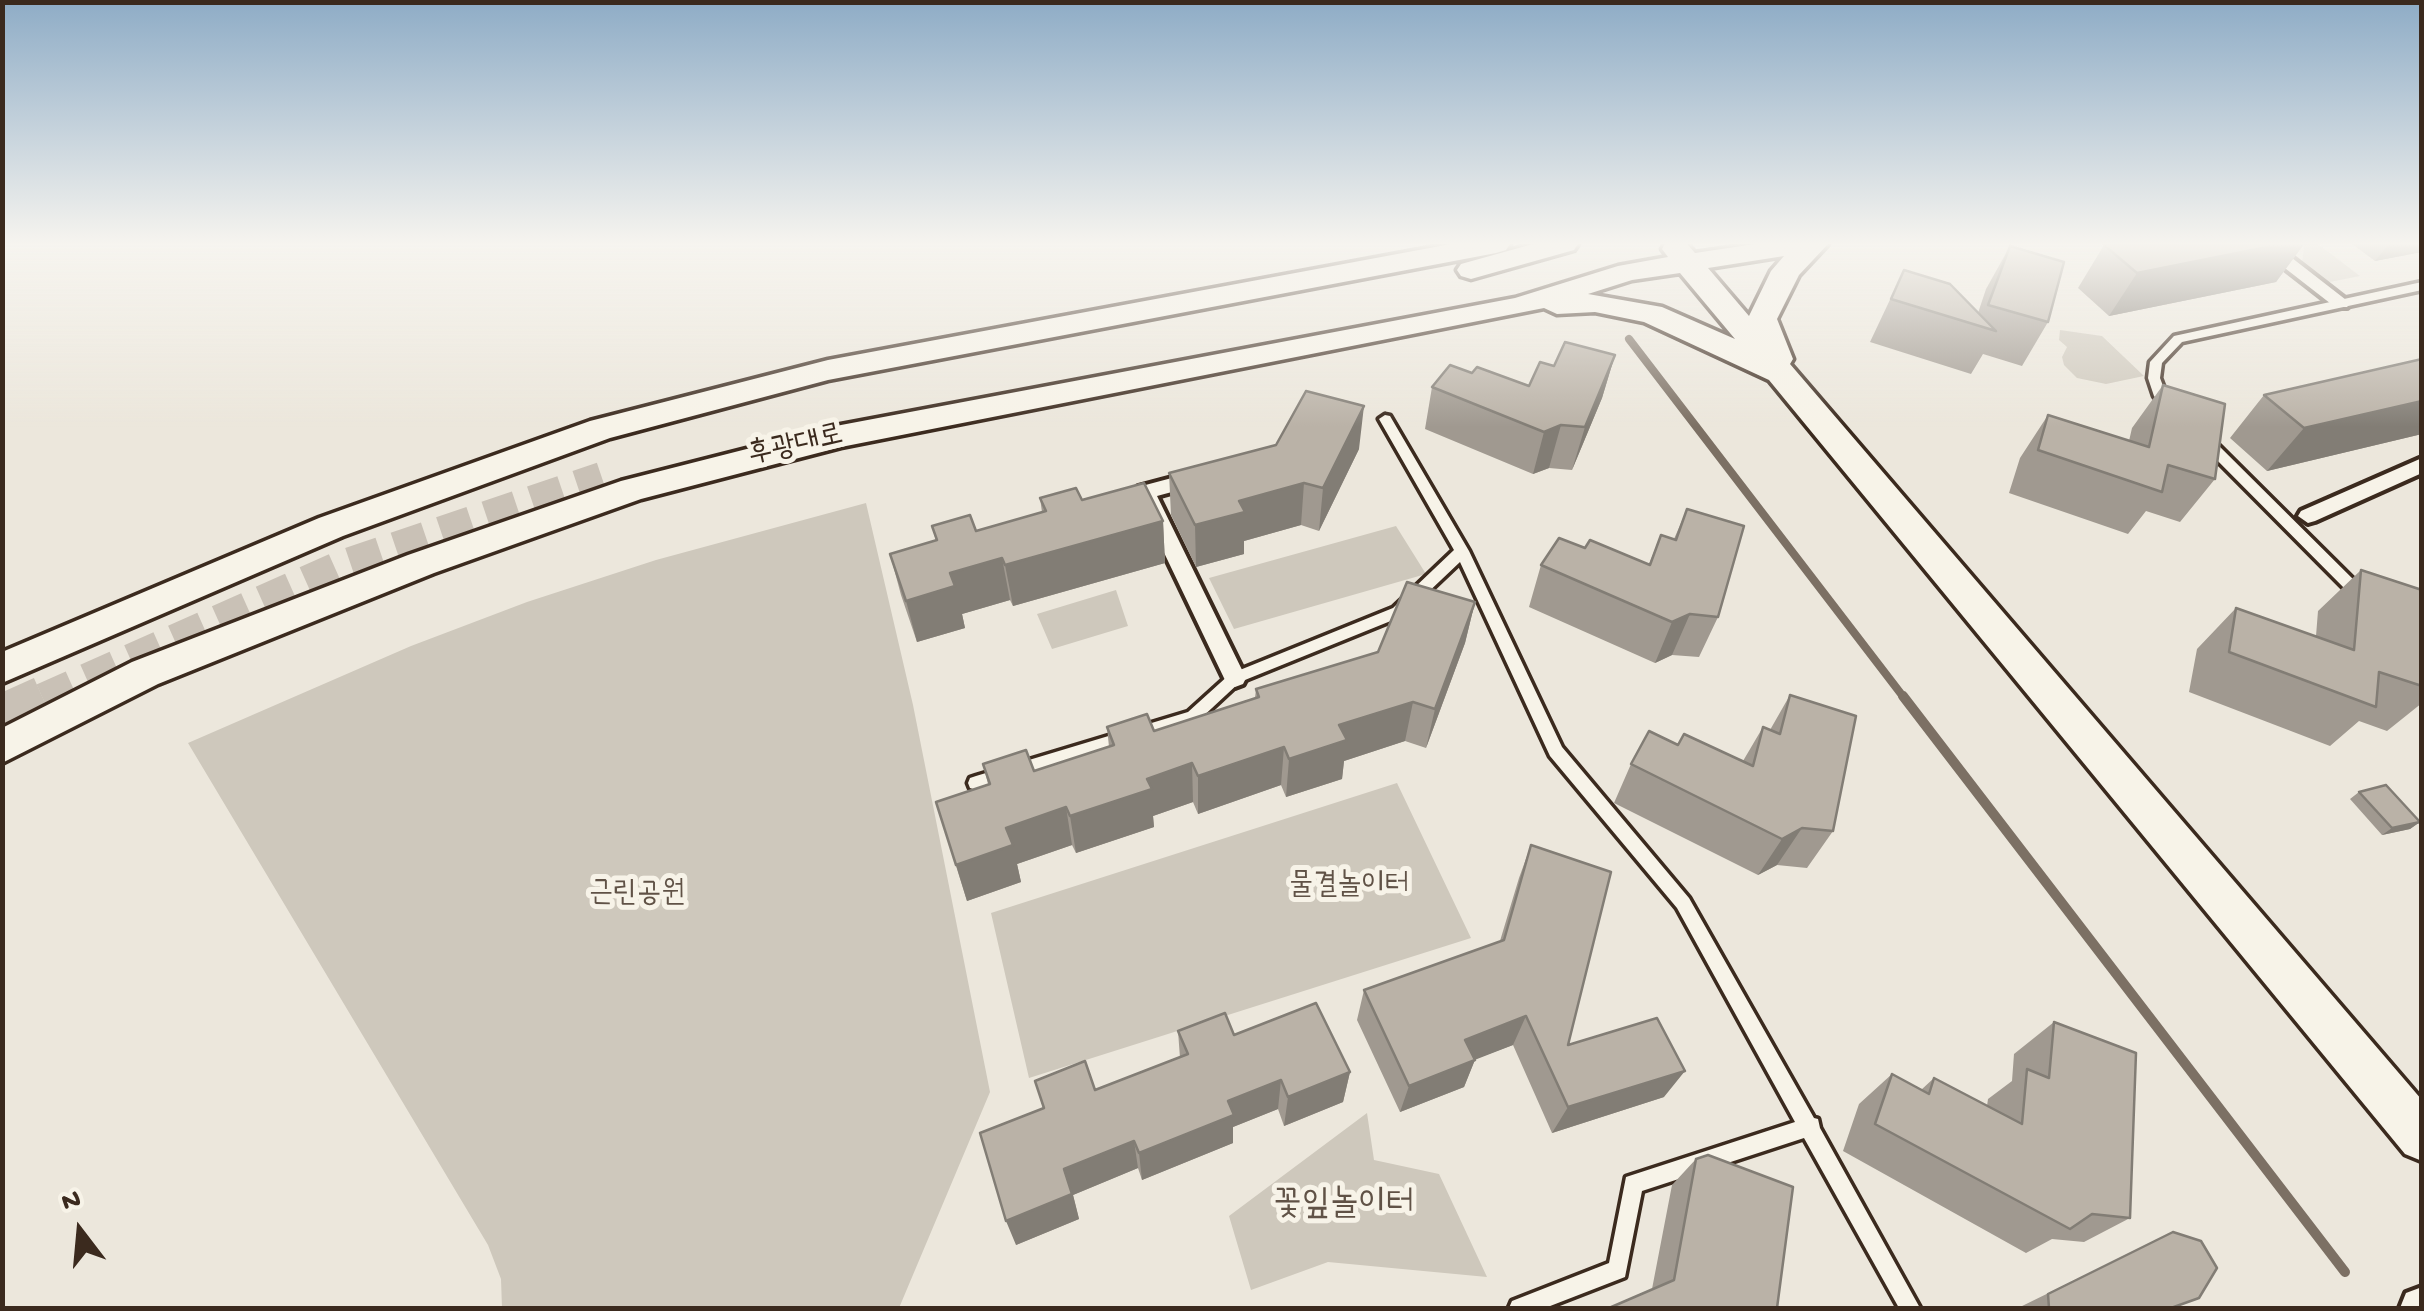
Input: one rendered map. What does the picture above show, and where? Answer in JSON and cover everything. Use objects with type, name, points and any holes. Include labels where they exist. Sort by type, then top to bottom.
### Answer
[{"type":"street","points":[[2,668],[331,527],[601,429],[828,370],[1172,305]]},
{"type":"street","name":"후광대로","points":[[1290,305],[850,390],[600,466],[873,405],[1416,305]]},
{"type":"street","points":[[1519,306],[1540,305]]},
{"type":"street","points":[[1606,305],[1651,314],[1702,334],[1786,380]]},
{"type":"street","points":[[1723,305],[2422,1137]]},
{"type":"street","points":[[1769,305],[1762,319],[1786,380]]},
{"type":"street","name":"후광대로","points":[[2,746],[144,673],[420,564],[633,489],[842,436],[1519,306]]},
{"type":"street","points":[[2308,516],[2422,465]]},
{"type":"street","points":[[1214,474],[1136,495],[1235,678]]},
{"type":"lane","points":[[2182,418],[2160,396],[2154,378],[2156,362],[2178,339],[2331,305]]},
{"type":"lane","points":[[1385,420],[1462,551],[1556,751],[1683,903],[1910,1308]]},
{"type":"lane","points":[[2196,432],[2369,603]]},
{"type":"lane","points":[[976,783],[1193,717],[1235,678],[1398,612],[1462,551]]},
{"type":"lane","points":[[1519,1308],[1618,1270],[1633,1184],[1810,1126]]},
{"type":"green space","points":[[2060,330],[2102,336],[2144,376],[2106,384],[2077,378],[2064,365],[2062,357],[2067,347],[2059,340]]},
{"type":"green space","name":"근린공원","points":[[866,503],[913,705],[990,1092],[899,1308],[502,1308],[501,1279],[488,1245],[188,743],[411,646],[527,602],[656,560]]},
{"type":"green space","points":[[1396,526],[1426,574],[1234,629],[1209,578]]},
{"type":"green space","points":[[1116,590],[1128,626],[1052,649],[1037,614]]},
{"type":"green space","name":"물결놀이터","points":[[1397,783],[1471,938],[1029,1078],[991,913]]},
{"type":"green space","name":"꽃잎놀이터","points":[[1367,1113],[1374,1160],[1439,1174],[1487,1277],[1328,1262],[1251,1290],[1229,1216]]},
{"type":"building","points":[[1911,305],[1971,305],[1996,331]]},
{"type":"building","points":[[1989,305],[2052,305],[2048,322]]},
{"type":"building","points":[[1565,342],[1615,355],[1585,427],[1561,425],[1544,432],[1432,387],[1450,365],[1472,373],[1477,367],[1529,386],[1540,362],[1554,366]]},
{"type":"building","points":[[2422,359],[2422,401],[2304,428],[2264,395]]},
{"type":"building","points":[[2163,385],[2225,404],[2215,479],[2168,465],[2162,492],[2038,450],[2048,415],[2149,447]]},
{"type":"building","points":[[1306,391],[1364,406],[1323,488],[1304,483],[1239,501],[1245,512],[1195,525],[1169,473],[1276,445]]},
{"type":"building","points":[[1144,483],[1163,521],[1005,565],[1002,558],[950,573],[955,586],[906,601],[890,554],[937,540],[932,526],[970,515],[976,531],[1046,511],[1040,498],[1076,488],[1082,500]]},
{"type":"building","points":[[1687,509],[1744,526],[1718,617],[1690,614],[1672,622],[1541,565],[1559,538],[1585,548],[1590,540],[1650,565],[1661,535],[1676,540]]},
{"type":"building","points":[[2361,570],[2422,590],[2422,686],[2379,672],[2376,707],[2229,652],[2236,608],[2354,650]]},
{"type":"building","points":[[1407,582],[1475,602],[1435,709],[1413,702],[1339,725],[1347,740],[1289,759],[1284,747],[1198,776],[1192,763],[1147,779],[1152,789],[1070,816],[1066,807],[1006,828],[1013,845],[956,865],[936,802],[990,784],[983,764],[1026,750],[1034,771],[1114,745],[1107,727],[1147,714],[1154,731],[1259,697],[1256,689],[1378,652]]},
{"type":"building","points":[[1790,695],[1856,716],[1833,831],[1802,828],[1782,839],[1631,764],[1649,731],[1678,745],[1684,734],[1753,766],[1763,727],[1780,734]]},
{"type":"building","points":[[2386,785],[2420,822],[2392,828],[2359,792]]},
{"type":"building","points":[[1531,845],[1611,872],[1568,1045],[1657,1018],[1685,1071],[1568,1107],[1526,1016],[1465,1040],[1475,1060],[1409,1086],[1364,990],[1504,940]]},
{"type":"building","points":[[1316,1003],[1350,1072],[1288,1097],[1281,1080],[1228,1101],[1234,1115],[1139,1153],[1134,1141],[1064,1169],[1072,1194],[1006,1221],[980,1133],[1044,1108],[1035,1081],[1085,1061],[1095,1090],[1188,1054],[1178,1031],[1225,1013],[1234,1035]]},
{"type":"building","points":[[2054,1022],[2136,1053],[2130,1218],[2092,1214],[2070,1229],[1875,1124],[1892,1074],[1929,1094],[1934,1078],[2022,1124],[2027,1069],[2049,1078]]},
{"type":"building","points":[[1708,1155],[1793,1187],[1777,1308],[1609,1308],[1674,1280],[1696,1159]]},
{"type":"building","points":[[2173,1232],[2201,1241],[2217,1268],[2199,1298],[2171,1308],[2049,1308],[2048,1294]]},
{"type":"waterway","points":[[1629,339],[1905,699]]},
{"type":"waterway","points":[[1903,696],[2345,1272]]},
{"type":"tunnel","points":[[43,699],[342,566],[602,478]]},
{"type":"tunnel","points":[[2,717],[49,696]]}]
